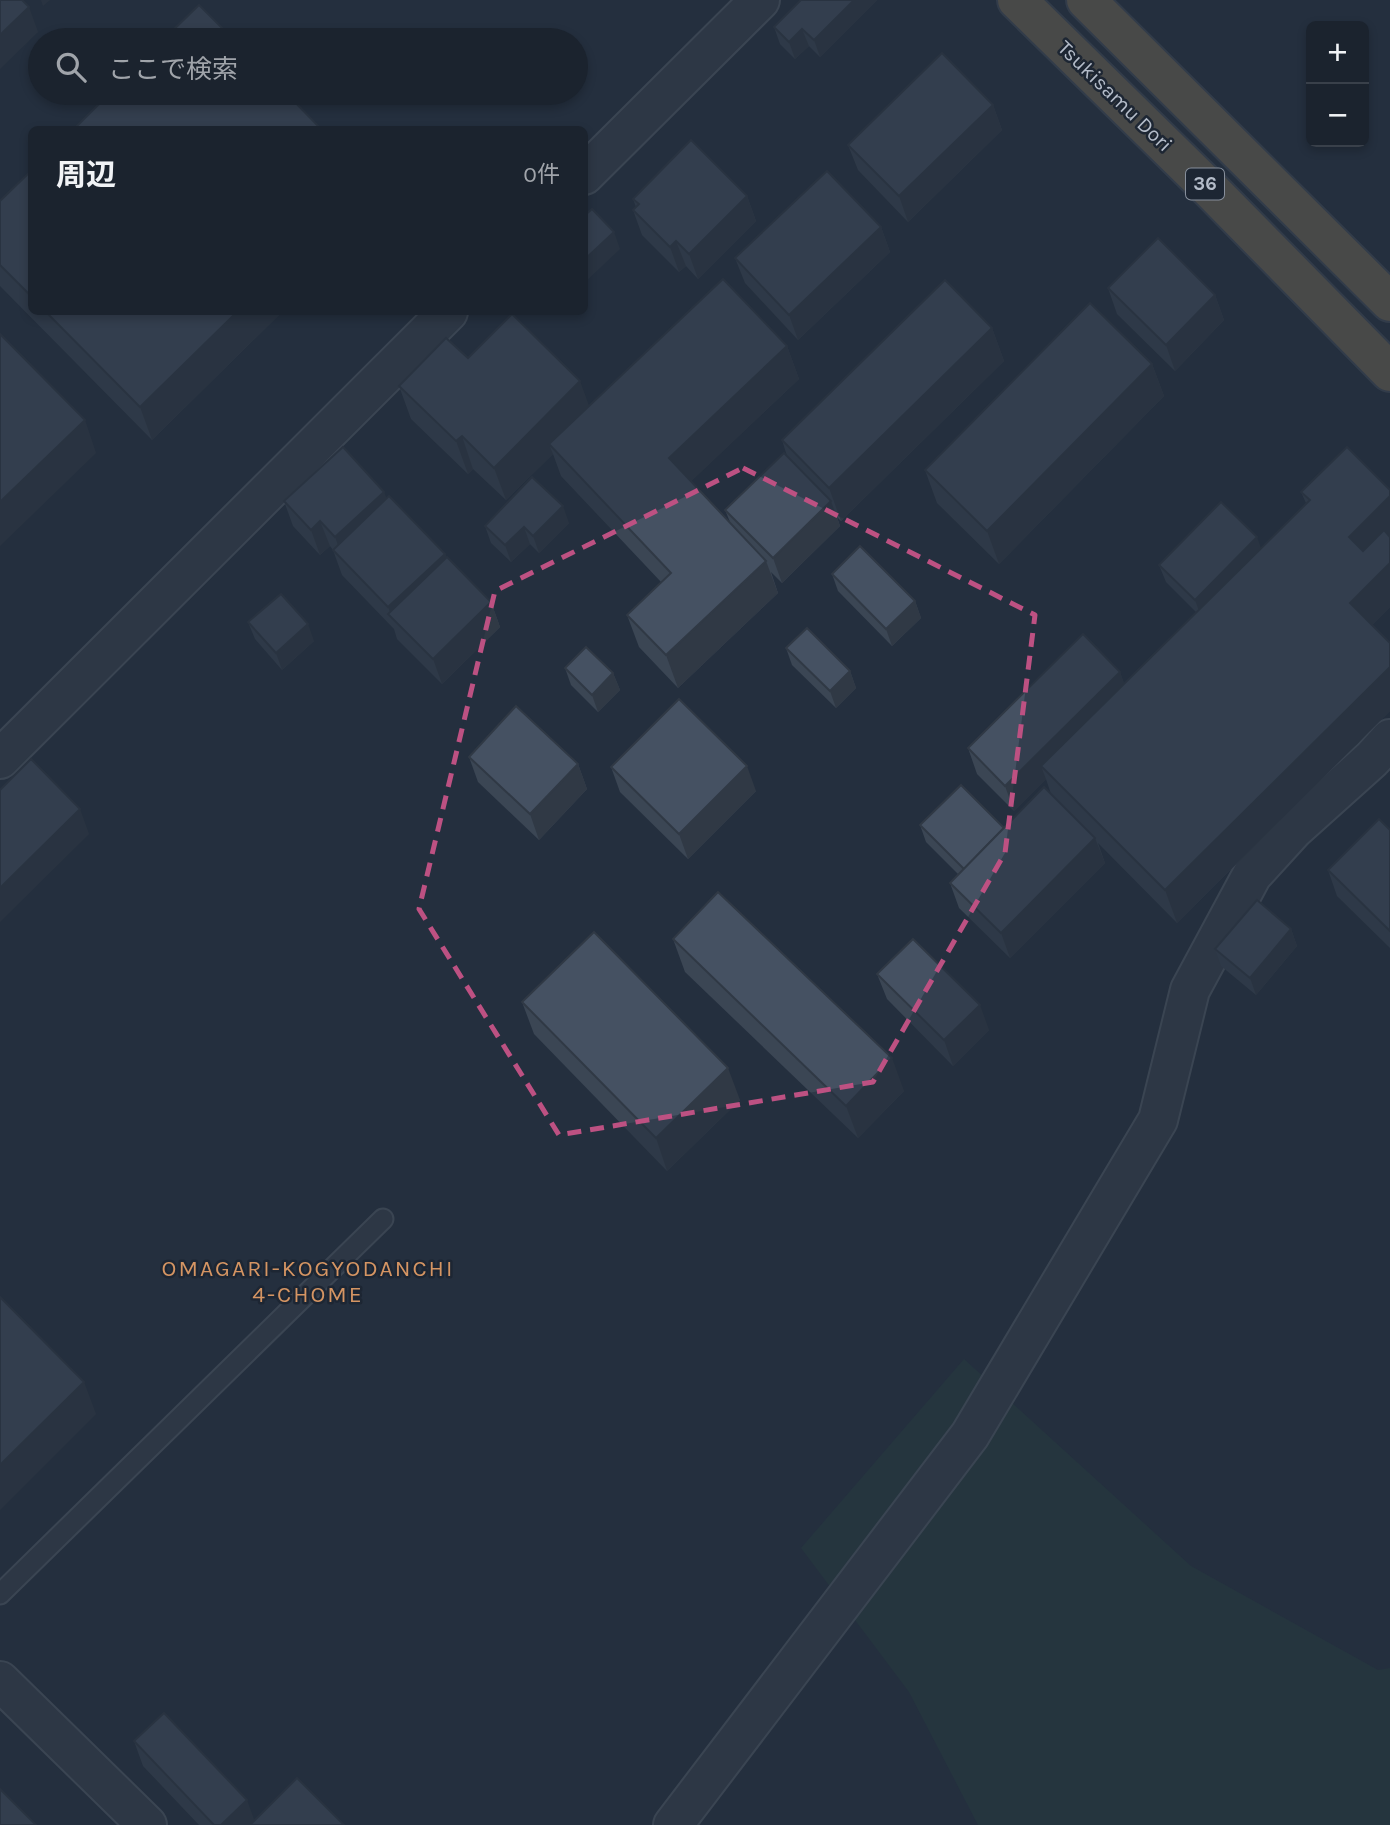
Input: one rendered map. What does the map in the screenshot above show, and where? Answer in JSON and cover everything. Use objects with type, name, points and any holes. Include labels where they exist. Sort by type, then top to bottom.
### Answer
[{"type":"highway","name":"Tsukisamu Dori","points":[[1017,0],[1211,190],[1390,372]]},
{"type":"highway","name":"36","points":[[1087,0],[1390,302]]},
{"type":"street","points":[[588,171],[760,0]]},
{"type":"street","points":[[0,759],[445,315]]},
{"type":"street","points":[[673,1825],[970,1435],[1158,1120],[1189,989],[1252,875],[1293,829],[1372,759],[1390,739]]},
{"type":"street","points":[[0,1681],[147,1825]]},
{"type":"lane","points":[[0,1594],[383,1219]]},
{"type":"highlighted area","points":[[743,468],[1035,615],[1005,853],[873,1082],[559,1135],[419,909],[495,591]]},
{"type":"green space","points":[[964,1359],[1191,1566],[1378,1670],[1390,1668],[1390,1825],[978,1825],[909,1692],[801,1548]]},
{"type":"building","points":[[0,0],[22,0],[29,7],[0,35]]},
{"type":"building","points":[[801,0],[854,0],[814,40],[802,29],[789,42],[774,27]]},
{"type":"building","points":[[199,5],[222,28],[175,28]]},
{"type":"building","points":[[942,53],[993,105],[899,196],[848,145]]},
{"type":"building","points":[[98,105],[298,105],[318,126],[77,126]]},
{"type":"building","points":[[691,140],[747,196],[689,254],[676,241],[670,247],[633,210],[639,204],[633,199]]},
{"type":"building","points":[[827,171],[881,227],[789,315],[735,258]]},
{"type":"building","points":[[28,174],[28,293],[0,265],[0,201]]},
{"type":"building","points":[[592,209],[614,232],[588,256],[588,212]]},
{"type":"building","points":[[1158,238],[1215,295],[1166,345],[1108,288]]},
{"type":"building","points":[[723,279],[787,346],[669,458],[766,561],[666,655],[627,615],[671,573],[549,444]]},
{"type":"building","points":[[945,280],[992,328],[829,488],[782,440]]},
{"type":"building","points":[[1090,303],[1152,364],[987,531],[925,470]]},
{"type":"building","points":[[49,315],[234,315],[140,407]]},
{"type":"building","points":[[513,315],[580,381],[494,468],[462,436],[456,441],[399,386],[446,338],[468,358]]},
{"type":"building","points":[[0,334],[85,420],[0,502]]},
{"type":"building","points":[[343,447],[384,492],[335,537],[320,521],[311,530],[284,501]]},
{"type":"building","points":[[1347,447],[1390,490],[1390,496],[1349,537],[1363,551],[1384,530],[1390,537],[1390,563],[1350,603],[1390,643],[1390,667],[1165,890],[1041,766],[1310,500],[1301,492]]},
{"type":"building","points":[[784,453],[831,501],[773,558],[725,510]]},
{"type":"building","points":[[532,477],[563,506],[533,536],[524,527],[505,545],[485,526]]},
{"type":"building","points":[[389,496],[445,554],[388,607],[333,550]]},
{"type":"building","points":[[1221,502],[1257,537],[1195,600],[1159,565]]},
{"type":"building","points":[[860,546],[915,601],[886,629],[832,574]]},
{"type":"building","points":[[447,557],[491,602],[433,659],[388,614]]},
{"type":"building","points":[[281,594],[308,624],[276,653],[248,622]]},
{"type":"building","points":[[807,628],[850,671],[830,691],[786,648]]},
{"type":"building","points":[[1083,634],[1120,672],[1005,786],[968,748]]},
{"type":"building","points":[[586,647],[613,673],[592,695],[565,668]]},
{"type":"building","points":[[679,699],[747,766],[679,834],[611,767]]},
{"type":"building","points":[[516,706],[578,764],[530,814],[469,757]]},
{"type":"building","points":[[31,759],[80,809],[0,888],[0,790]]},
{"type":"building","points":[[961,785],[1004,828],[964,869],[920,825]]},
{"type":"building","points":[[1044,787],[1095,838],[1001,933],[950,883]]},
{"type":"building","points":[[1379,819],[1390,830],[1390,931],[1328,870]]},
{"type":"building","points":[[718,892],[892,1058],[846,1106],[673,939]]},
{"type":"building","points":[[1257,900],[1291,929],[1250,978],[1215,949]]},
{"type":"building","points":[[594,932],[728,1068],[656,1138],[522,1002]]},
{"type":"building","points":[[913,939],[980,1005],[944,1040],[877,974]]},
{"type":"building","points":[[0,1297],[84,1382],[0,1465]]},
{"type":"building","points":[[164,1713],[247,1800],[221,1825],[214,1825],[134,1741]]},
{"type":"building","points":[[297,1778],[344,1825],[250,1825]]},
{"type":"building","points":[[0,1789],[36,1825],[0,1825]]},
{"type":"district","name":"OMAGARI-KOGYODANCHI 4-CHOME","points":[[308,1281]]}]
